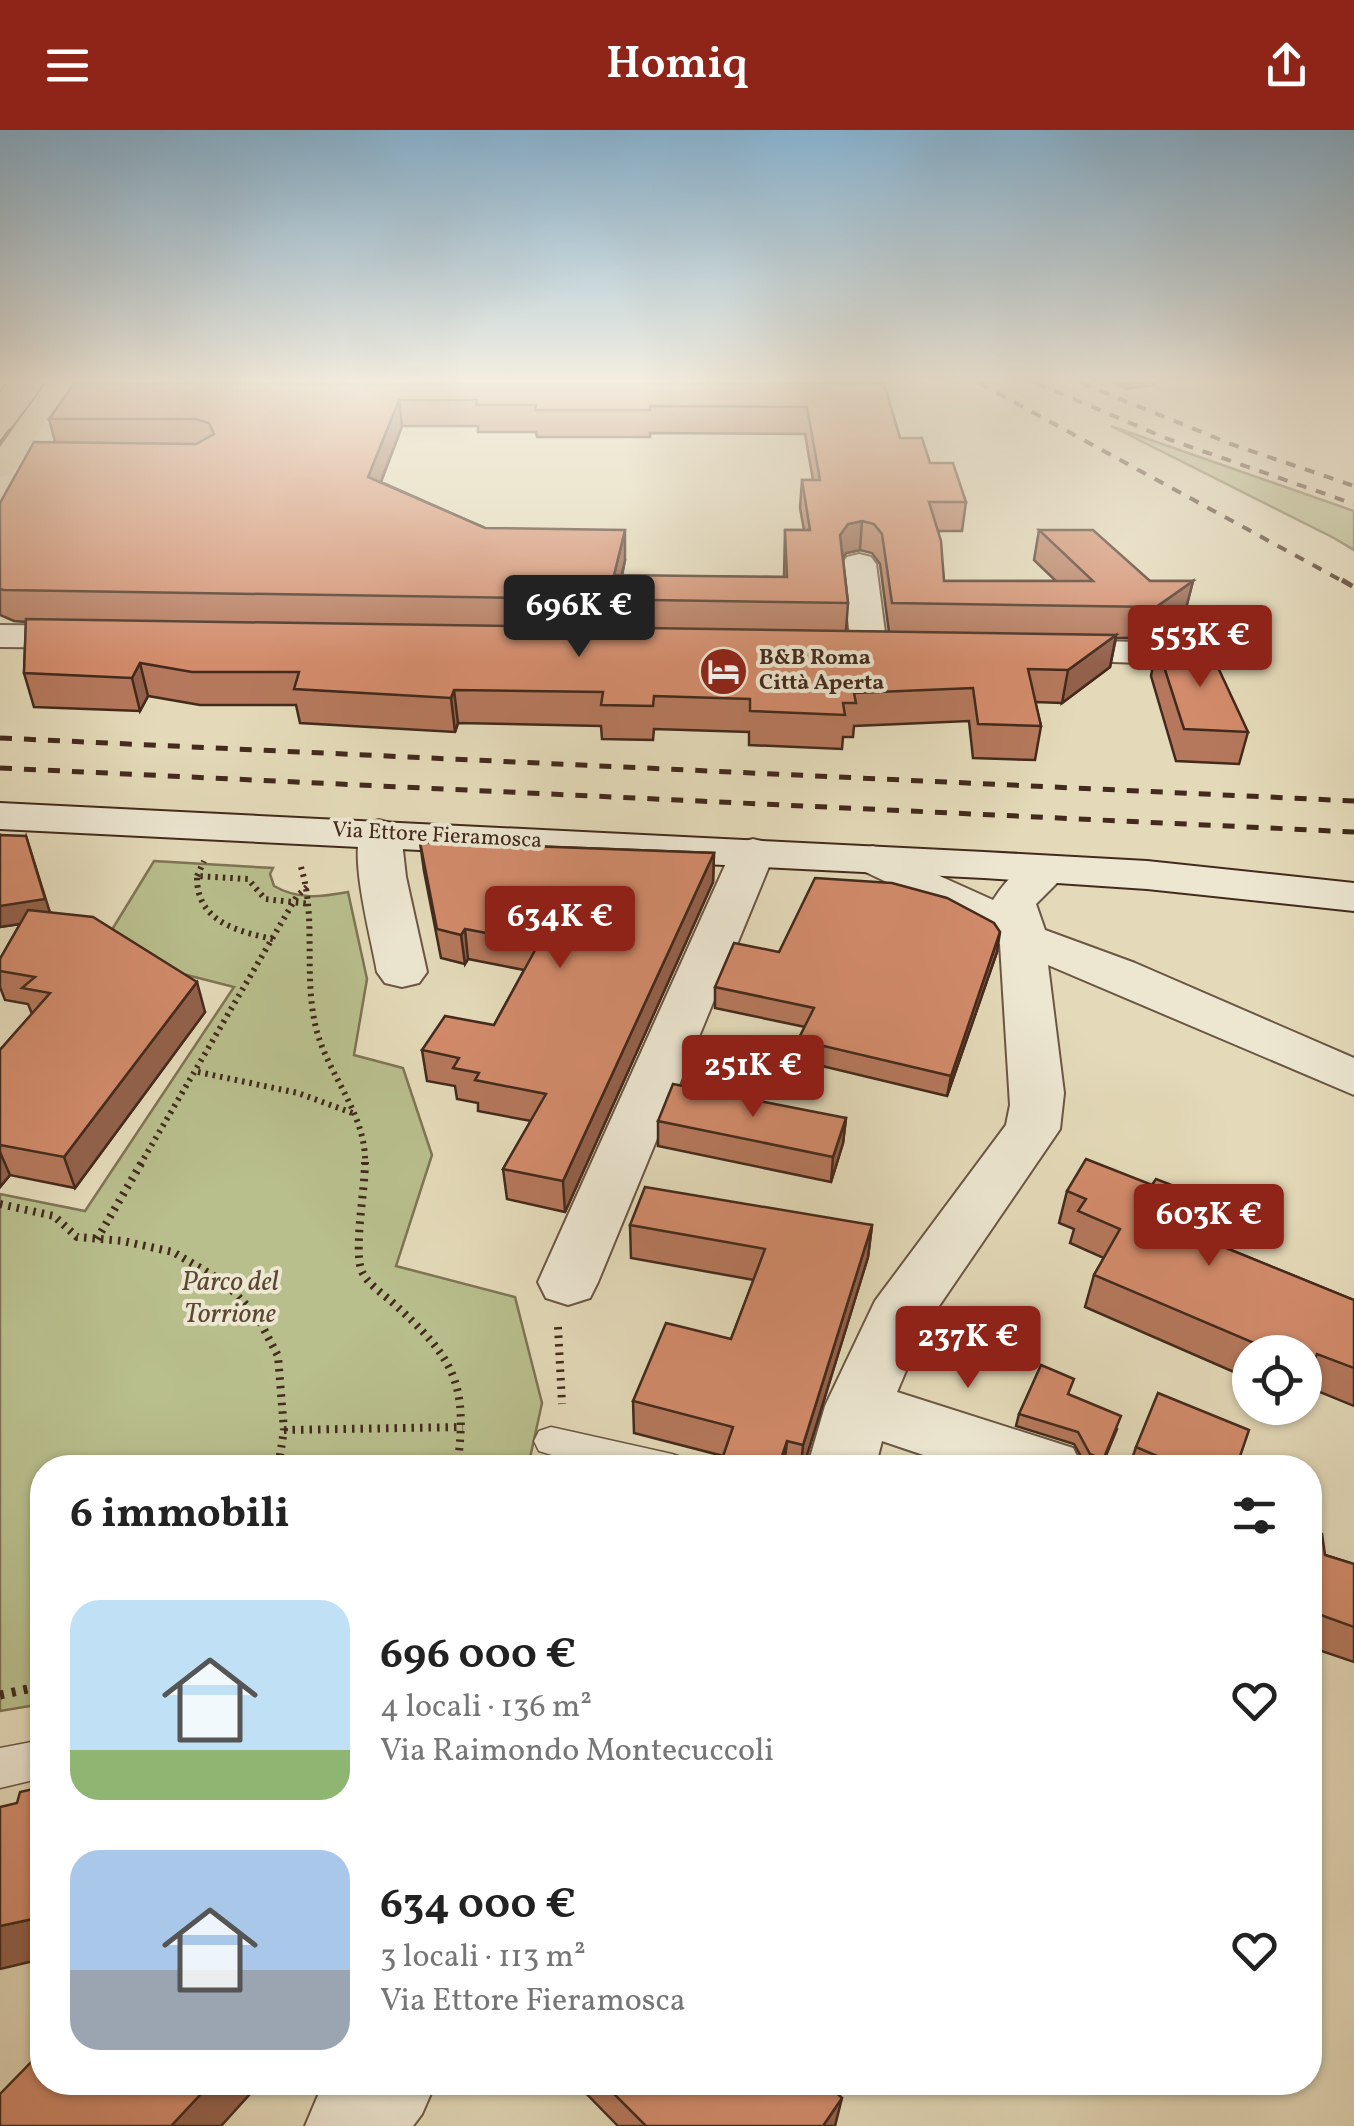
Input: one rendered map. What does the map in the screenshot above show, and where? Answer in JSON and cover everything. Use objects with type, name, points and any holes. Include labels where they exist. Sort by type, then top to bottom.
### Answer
[{"type":"street","points":[[858,564],[868,647]]},
{"type":"street","points":[[0,636],[140,637]]},
{"type":"street","points":[[829,646],[907,648]]},
{"type":"street","points":[[1004,650],[1198,654]]},
{"type":"street","name":"Via Ettore Fieramosca","points":[[0,816],[1048,869],[1354,897]]},
{"type":"street","points":[[379,833],[402,972]]},
{"type":"street","points":[[568,1282],[753,852]]},
{"type":"street","name":"Via Ettore Fieramosca","points":[[873,859],[958,898],[1024,939],[1118,974],[1354,1078]]},
{"type":"street","points":[[965,1455],[849,1437],[896,1318],[1032,1129],[1039,1108],[1038,1089],[1023,979],[1024,939],[1013,904],[1048,869]]},
{"type":"street","name":"Via Ettore Fieramosca","points":[[1146,875],[1354,875]]},
{"type":"street","points":[[0,1807],[30,1801]]},
{"type":"street","points":[[352,2126],[379,2095]]},
{"type":"lane","points":[[550,1441],[613,1455]]},
{"type":"lane","points":[[0,1768],[30,1762]]},
{"type":"path","points":[[272,940],[229,926],[202,909],[194,893],[197,876],[248,879],[264,900],[310,904]]},
{"type":"path","points":[[97,1239],[293,904],[308,885],[308,950],[316,1029],[366,1141],[358,1255],[362,1274],[435,1340],[447,1357],[462,1401],[459,1455]]},
{"type":"path","points":[[198,1072],[254,1081],[329,1101],[357,1115]]},
{"type":"path","points":[[0,1204],[54,1216],[77,1238],[173,1252],[224,1282],[257,1316],[278,1356],[284,1430],[280,1455]]},
{"type":"path","points":[[550,1441],[564,1397],[558,1327],[568,1282]]},
{"type":"path","points":[[284,1430],[463,1428]]},
{"type":"path","points":[[0,1695],[30,1689]]},
{"type":"green space","points":[[1211,476],[1254,476],[1354,511],[1354,550]]},
{"type":"green space","name":"Parco del Torrione","points":[[154,861],[273,868],[270,874],[274,886],[292,894],[348,892],[367,979],[354,1055],[403,1068],[432,1155],[396,1266],[515,1297],[542,1403],[531,1455],[30,1455],[30,1706],[0,1711],[0,1194],[85,1211],[234,987],[120,958],[102,946]]},
{"type":"building","points":[[15,476],[368,476],[485,528],[625,530],[614,575],[787,577],[785,530],[810,530],[802,480],[820,480],[819,476],[957,476],[966,502],[929,502],[941,541],[944,581],[1093,581],[1039,530],[1093,530],[1150,581],[1193,581],[1156,607],[892,603],[882,534],[874,524],[862,521],[848,524],[840,535],[848,603],[4,590],[0,589],[0,503]]},
{"type":"building","points":[[26,619],[1116,635],[1068,670],[1028,669],[1041,726],[978,724],[973,688],[854,693],[856,703],[843,703],[845,715],[750,711],[750,699],[654,696],[653,706],[601,705],[603,692],[454,690],[451,698],[294,689],[299,672],[192,672],[140,663],[132,678],[24,673]]},
{"type":"building","points":[[1157,645],[1208,646],[1248,732],[1184,729]]},
{"type":"building","points":[[0,835],[26,836],[45,899],[0,906]]},
{"type":"building","points":[[420,842],[714,853],[563,1181],[503,1169],[546,1094],[475,1080],[479,1073],[453,1068],[459,1058],[422,1050],[445,1016],[494,1025],[539,943],[465,929],[461,935],[437,929]]},
{"type":"building","points":[[815,878],[892,883],[947,898],[994,923],[1000,932],[951,1076],[798,1040],[814,1008],[715,987],[734,943],[779,952]]},
{"type":"building","points":[[28,910],[93,917],[197,982],[64,1157],[0,1145],[0,1050],[50,993],[22,988],[35,977],[0,971],[0,959]]},
{"type":"building","points":[[673,1084],[846,1118],[833,1157],[658,1121]]},
{"type":"building","points":[[1086,1159],[1152,1185],[1156,1179],[1231,1208],[1214,1243],[1354,1300],[1354,1368],[1322,1356],[1322,1335],[1235,1335],[1094,1275],[1120,1229],[1078,1211],[1086,1199],[1067,1191]]},
{"type":"building","points":[[645,1187],[872,1225],[803,1445],[787,1441],[782,1455],[723,1455],[733,1427],[633,1401],[666,1323],[731,1339],[765,1249],[630,1225]]},
{"type":"building","points":[[1041,1365],[1074,1379],[1068,1394],[1121,1416],[1105,1455],[1092,1455],[1078,1432],[1019,1414]]},
{"type":"building","points":[[1158,1393],[1249,1430],[1240,1455],[1155,1455],[1136,1447]]},
{"type":"building","points":[[1322,1534],[1325,1555],[1354,1564],[1354,1627],[1322,1615]]},
{"type":"building","points":[[30,1790],[30,1920],[0,1926],[0,1807],[17,1803],[20,1792]]},
{"type":"building","points":[[30,2063],[30,2095],[200,2095],[171,2126],[0,2126],[0,2094]]},
{"type":"building","points":[[615,2095],[842,2098],[823,2126],[646,2126]]},
{"type":"railway","points":[[1150,476],[1346,583]]},
{"type":"railway","points":[[1274,476],[1354,504]]},
{"type":"railway","points":[[1325,476],[1354,486]]},
{"type":"railway","points":[[1342,580],[1354,587]]},
{"type":"railway","points":[[0,738],[1354,801]]},
{"type":"railway","points":[[0,768],[1354,832]]},
{"type":"place","name":"B&B Roma Città Aperta","points":[[724,671]]}]
